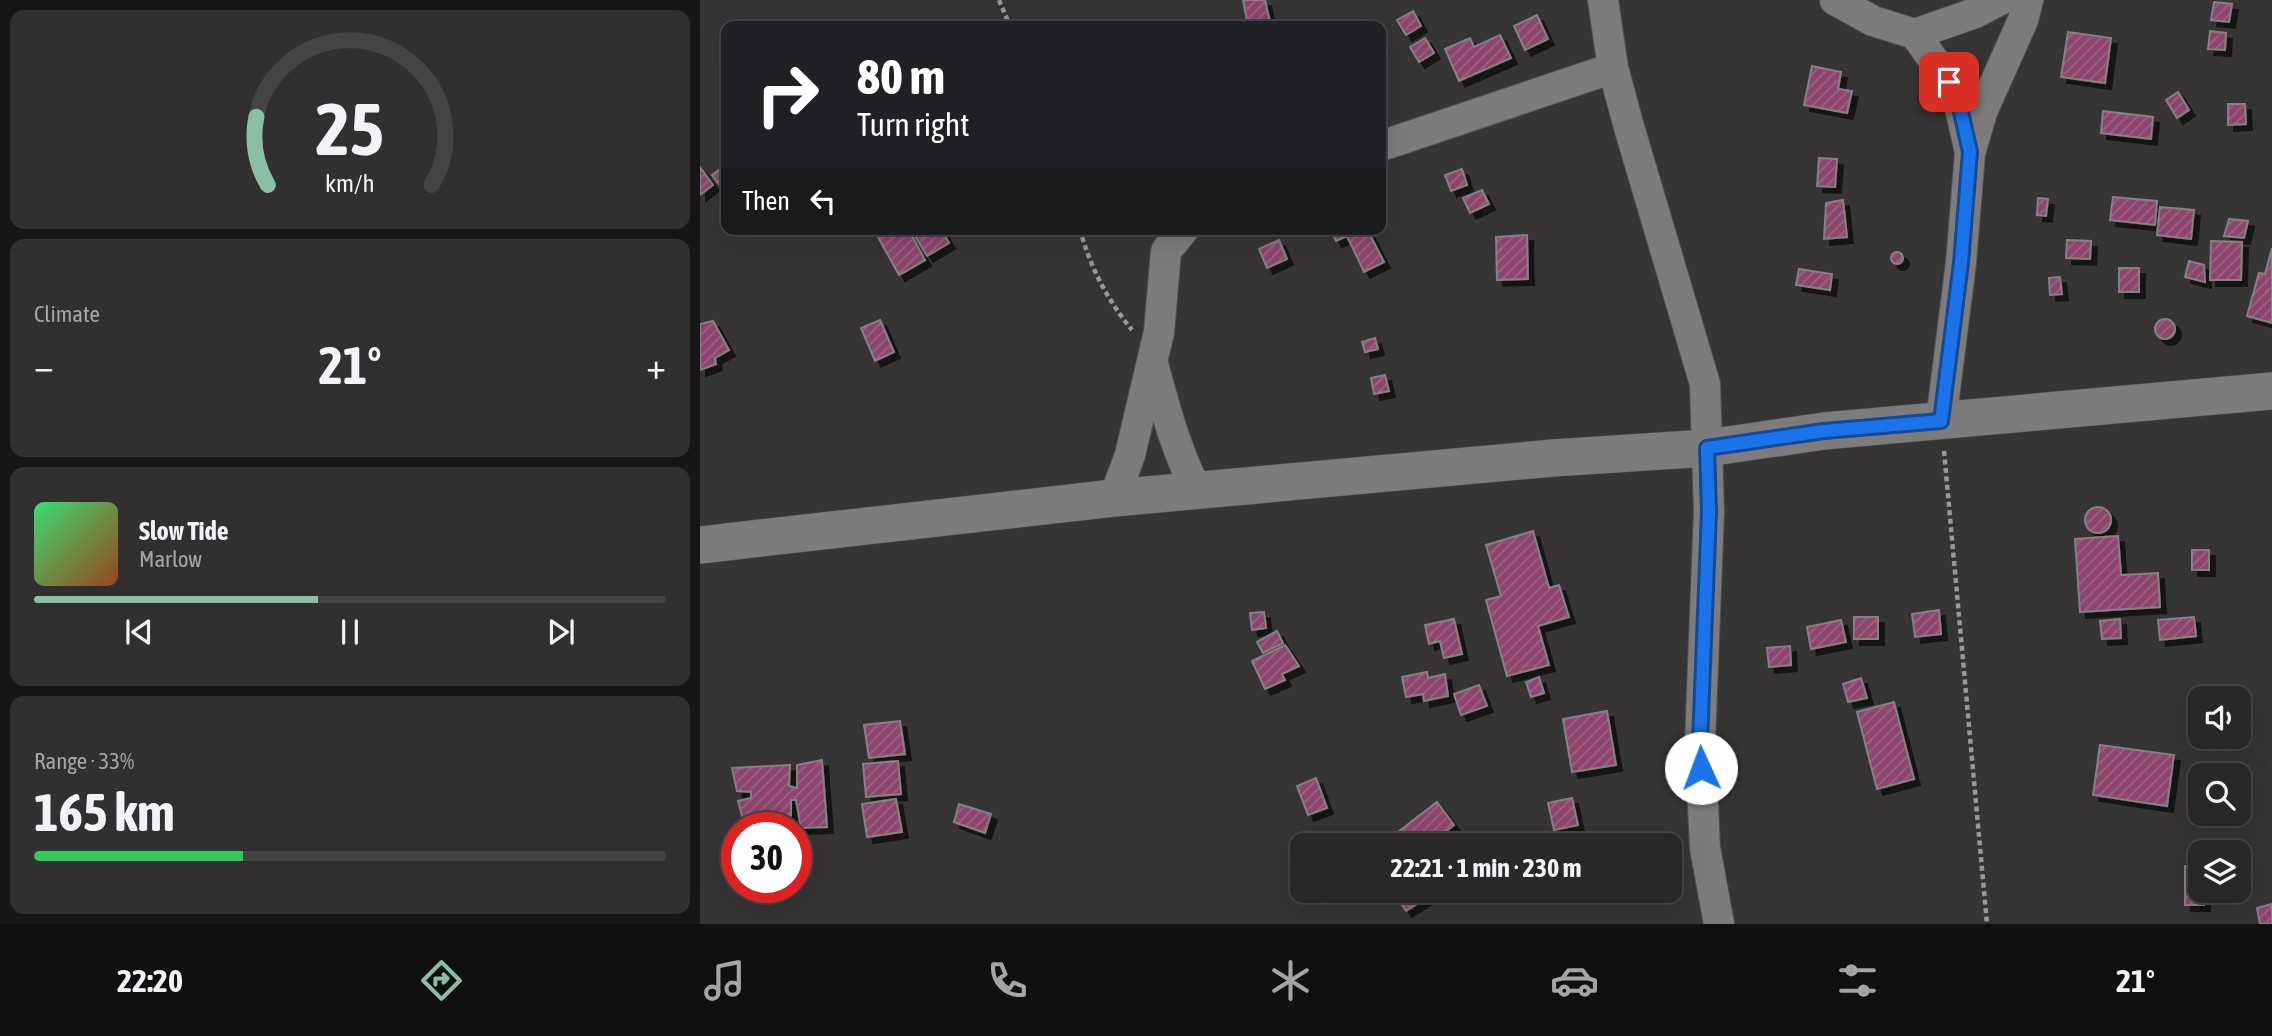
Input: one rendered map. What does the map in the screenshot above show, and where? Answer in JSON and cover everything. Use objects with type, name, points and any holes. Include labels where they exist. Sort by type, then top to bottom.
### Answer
[{"type":"street","points":[[1603,0],[1614,68],[1632,140],[1704,384],[1709,511],[1700,742],[1705,848],[1719,924]]},
{"type":"street","points":[[1835,0],[1873,21],[1914,34],[1949,82],[1959,103],[1970,152]]},
{"type":"street","points":[[1914,34],[1975,13],[2000,0]]},
{"type":"street","points":[[1941,421],[1961,263],[1970,152],[1982,112],[2023,20],[2028,0]]},
{"type":"street","points":[[1386,144],[1614,68]]},
{"type":"street","points":[[1114,498],[1130,455],[1159,332],[1166,251],[1179,235]]},
{"type":"street","points":[[1154,354],[1172,430],[1197,491]]},
{"type":"street","points":[[700,545],[1114,498],[1553,458],[1707,448],[1824,431],[2272,391]]},
{"type":"path","points":[[999,0],[1008,21]]},
{"type":"path","points":[[1081,235],[1112,304],[1154,354]]},
{"type":"path","points":[[1941,421],[1987,924]]},
{"type":"building","points":[[1243,0],[1265,0],[1270,21],[1247,21]]},
{"type":"building","points":[[2214,2],[2232,4],[2229,22],[2211,20]]},
{"type":"building","points":[[1413,11],[1421,26],[1406,35],[1397,20]]},
{"type":"building","points":[[1537,15],[1548,39],[1525,50],[1514,26]]},
{"type":"building","points":[[2210,31],[2226,33],[2225,50],[2208,49]]},
{"type":"building","points":[[2068,32],[2111,38],[2105,83],[2061,77]]},
{"type":"building","points":[[1500,35],[1511,58],[1459,81],[1445,49],[1470,38],[1474,47]]},
{"type":"building","points":[[1425,38],[1434,53],[1419,62],[1410,47]]},
{"type":"building","points":[[1812,66],[1841,72],[1838,89],[1852,91],[1847,113],[1804,105]]},
{"type":"building","points":[[2178,92],[2189,110],[2177,118],[2166,100]]},
{"type":"building","points":[[2228,104],[2245,104],[2246,124],[2228,125]]},
{"type":"building","points":[[2103,111],[2153,117],[2151,139],[2101,133]]},
{"type":"building","points":[[1819,158],[1837,159],[1835,187],[1817,186]]},
{"type":"building","points":[[700,167],[713,185],[700,195]]},
{"type":"building","points":[[721,169],[721,187],[712,175]]},
{"type":"building","points":[[1462,169],[1467,185],[1451,191],[1445,175]]},
{"type":"building","points":[[1482,190],[1489,204],[1470,213],[1463,198]]},
{"type":"building","points":[[2113,197],[2157,201],[2155,225],[2110,220]]},
{"type":"building","points":[[2038,198],[2048,199],[2046,216],[2037,215]]},
{"type":"building","points":[[1843,200],[1847,237],[1824,239],[1826,203]]},
{"type":"building","points":[[2160,207],[2194,210],[2191,239],[2157,235]]},
{"type":"building","points":[[2229,219],[2248,221],[2244,238],[2224,236]]},
{"type":"building","points":[[912,235],[925,260],[899,275],[878,237]]},
{"type":"building","points":[[915,235],[944,235],[949,243],[927,256]]},
{"type":"building","points":[[1333,235],[1370,235],[1384,262],[1364,272],[1347,236],[1336,241]]},
{"type":"building","points":[[1527,235],[1528,279],[1497,280],[1496,237]]},
{"type":"building","points":[[1279,240],[1287,259],[1267,268],[1259,249]]},
{"type":"building","points":[[2067,240],[2091,241],[2090,259],[2066,258]]},
{"type":"building","points":[[2211,241],[2242,242],[2241,280],[2210,280]]},
{"type":"building","points":[[2272,248],[2272,323],[2247,316],[2259,273],[2265,274]]},
{"type":"building","points":[[1892,253],[1902,253],[1902,263],[1892,263]]},
{"type":"building","points":[[2189,261],[2204,265],[2205,282],[2185,277]]},
{"type":"building","points":[[2119,268],[2139,268],[2139,292],[2119,292]]},
{"type":"building","points":[[1799,269],[1832,274],[1830,290],[1796,285]]},
{"type":"building","points":[[2060,277],[2062,294],[2050,295],[2049,278]]},
{"type":"building","points":[[2165,319],[2172,322],[2175,329],[2172,336],[2165,339],[2158,336],[2155,329],[2158,322]]},
{"type":"building","points":[[880,320],[894,352],[875,361],[861,328]]},
{"type":"building","points":[[713,321],[729,350],[715,358],[716,364],[700,370],[700,324]]},
{"type":"building","points":[[1375,338],[1378,349],[1365,352],[1362,342]]},
{"type":"building","points":[[1385,375],[1389,391],[1374,394],[1371,378]]},
{"type":"building","points":[[2098,507],[2107,511],[2111,520],[2107,529],[2098,533],[2089,529],[2085,520],[2089,511]]},
{"type":"building","points":[[1533,531],[1549,588],[1559,585],[1569,617],[1538,626],[1549,665],[1507,676],[1486,600],[1501,596],[1486,545]]},
{"type":"building","points":[[2118,536],[2121,575],[2158,573],[2160,607],[2080,612],[2075,539]]},
{"type":"building","points":[[2192,550],[2209,550],[2209,570],[2192,570]]},
{"type":"building","points":[[1939,610],[1941,634],[1915,637],[1912,614]]},
{"type":"building","points":[[1264,612],[1266,628],[1252,630],[1250,613]]},
{"type":"building","points":[[1854,617],[1878,617],[1878,639],[1854,639]]},
{"type":"building","points":[[2194,617],[2196,636],[2160,640],[2158,620]]},
{"type":"building","points":[[1454,619],[1462,654],[1444,658],[1440,641],[1429,644],[1425,625]]},
{"type":"building","points":[[2120,619],[2121,638],[2102,639],[2100,621]]},
{"type":"building","points":[[1841,620],[1846,642],[1811,649],[1807,627]]},
{"type":"building","points":[[1277,631],[1283,643],[1263,653],[1257,642]]},
{"type":"building","points":[[1285,645],[1299,666],[1282,674],[1285,680],[1265,689],[1252,661]]},
{"type":"building","points":[[1790,646],[1791,665],[1769,667],[1767,648]]},
{"type":"building","points":[[1427,672],[1428,678],[1445,674],[1448,696],[1424,701],[1423,694],[1406,697],[1402,677]]},
{"type":"building","points":[[1539,677],[1544,693],[1531,697],[1526,682]]},
{"type":"building","points":[[1861,678],[1867,698],[1848,702],[1843,684]]},
{"type":"building","points":[[1479,685],[1487,706],[1461,715],[1454,694]]},
{"type":"building","points":[[1894,702],[1914,779],[1877,789],[1857,712]]},
{"type":"building","points":[[1607,711],[1616,765],[1572,772],[1563,719]]},
{"type":"building","points":[[900,721],[905,754],[869,758],[864,725]]},
{"type":"building","points":[[2100,745],[2174,755],[2167,806],[2093,795]]},
{"type":"building","points":[[822,760],[827,827],[812,828],[812,812],[798,812],[796,800],[791,800],[791,812],[741,812],[738,801],[751,798],[751,792],[737,791],[732,768],[790,765],[789,786],[797,788],[797,765]]},
{"type":"building","points":[[898,761],[901,794],[866,797],[863,764]]},
{"type":"building","points":[[1316,778],[1327,808],[1308,815],[1297,786]]},
{"type":"building","points":[[1572,798],[1578,825],[1554,830],[1548,803]]},
{"type":"building","points":[[896,799],[902,832],[867,837],[862,804]]},
{"type":"building","points":[[1437,802],[1454,825],[1444,833],[1397,833]]},
{"type":"building","points":[[959,804],[991,814],[985,833],[954,822]]},
{"type":"building","points":[[2185,866],[2188,866],[2188,903],[2204,905],[2185,905]]},
{"type":"building","points":[[1401,903],[1419,903],[1406,911]]},
{"type":"building","points":[[2272,904],[2272,924],[2260,924],[2257,908]]},
{"type":"route","points":[[1701,768],[1709,511],[1707,448],[1824,431],[1941,421],[1961,263],[1970,152],[1959,103],[1949,82]]}]
